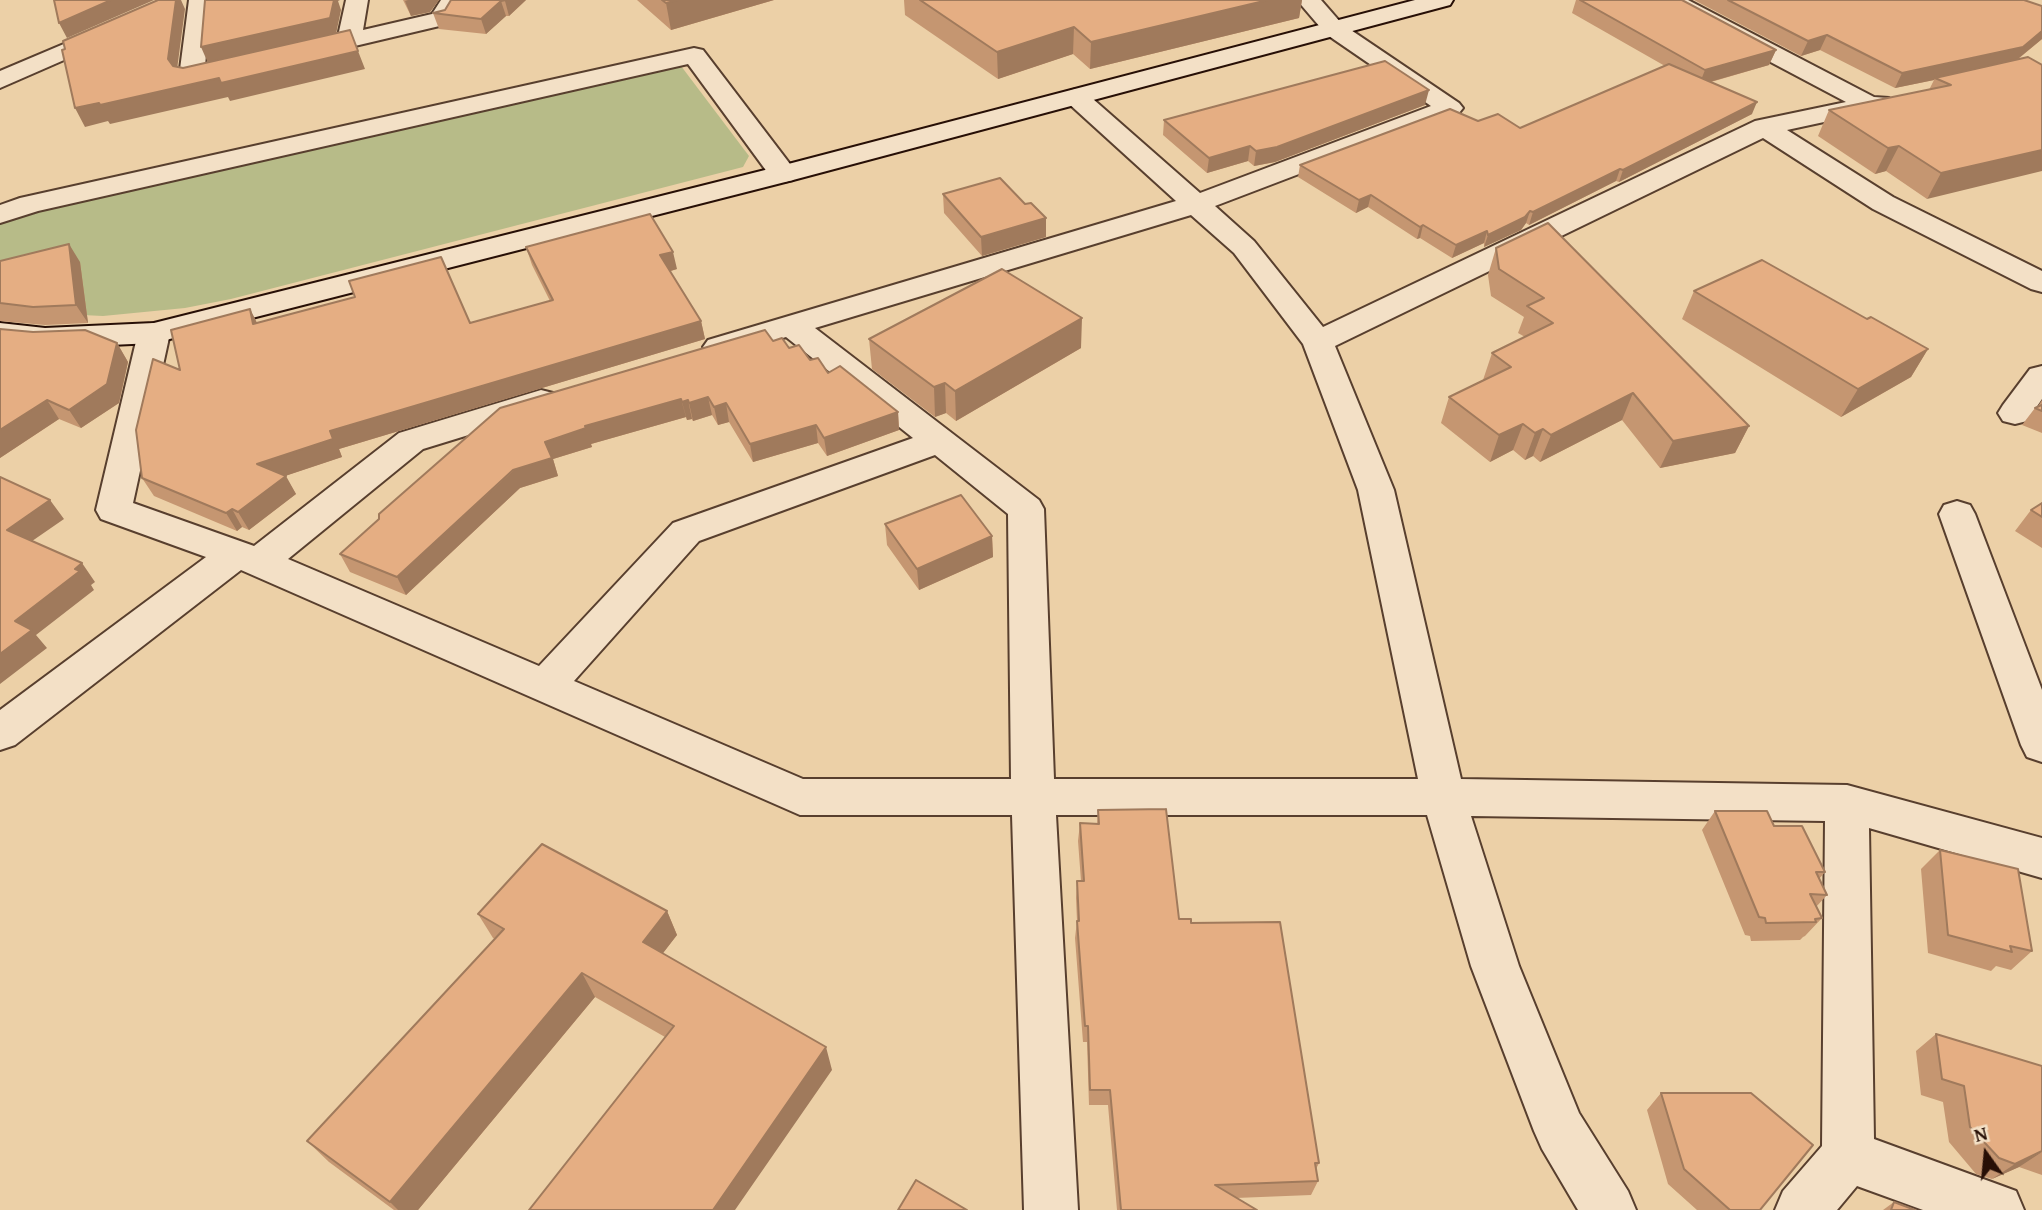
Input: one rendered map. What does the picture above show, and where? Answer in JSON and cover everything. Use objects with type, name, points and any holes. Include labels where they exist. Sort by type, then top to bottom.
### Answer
[{"type":"street","points":[[200,0],[191,78],[257,62]]},
{"type":"street","points":[[349,40],[357,0]]},
{"type":"street","points":[[283,56],[440,19],[453,0]]},
{"type":"street","points":[[686,357],[1196,204],[1450,108],[1334,29],[1308,0]]},
{"type":"street","points":[[0,332],[45,338],[155,333],[783,174],[1442,0]]},
{"type":"street","points":[[1671,0],[1870,105]]},
{"type":"street","points":[[0,80],[132,21]]},
{"type":"street","points":[[0,214],[43,201],[694,55],[783,174]]},
{"type":"street","points":[[1318,342],[1764,127],[1910,96]]},
{"type":"street","points":[[1076,97],[1244,247],[1318,342],[1376,490],[1443,797],[1494,966],[1560,1131],[1609,1210]]},
{"type":"street","points":[[1764,127],[1883,203],[2042,283]]},
{"type":"street","points":[[791,325],[1026,509],[1033,797],[1051,1210]]},
{"type":"street","points":[[155,333],[114,510],[247,558],[800,797],[1443,797],[1847,803],[2042,858]]},
{"type":"street","points":[[2015,413],[2042,376]]},
{"type":"street","points":[[0,733],[411,441],[568,393]]},
{"type":"street","points":[[546,686],[686,531],[939,441]]},
{"type":"street","points":[[1956,514],[2042,745]]},
{"type":"street","points":[[1802,1210],[1849,1156],[1847,803]]},
{"type":"street","points":[[1849,1156],[1997,1210]]},
{"type":"green space","points":[[678,62],[749,156],[743,167],[231,299],[185,308],[103,316],[0,311],[0,221]]},
{"type":"building","points":[[54,0],[111,0],[59,23]]},
{"type":"building","points":[[158,0],[176,0],[168,59],[173,66],[183,68],[350,30],[358,51],[221,83],[219,78],[100,105],[99,103],[75,108],[62,50],[65,49],[63,41]]},
{"type":"building","points":[[205,0],[334,0],[330,18],[201,47]]},
{"type":"building","points":[[451,0],[506,0],[501,1],[481,19],[433,13],[445,10]]},
{"type":"building","points":[[920,0],[1268,0],[1091,42],[1074,27],[997,52]]},
{"type":"building","points":[[1580,0],[1682,0],[1776,50],[1705,70]]},
{"type":"building","points":[[1728,0],[2024,0],[2042,6],[2042,31],[2023,47],[1902,73],[1827,35],[1808,41]]},
{"type":"building","points":[[2028,57],[2042,65],[2042,150],[1941,173],[1899,146],[1888,148],[1829,110],[1951,85],[1935,78]]},
{"type":"building","points":[[1385,61],[1429,90],[1277,147],[1256,151],[1250,146],[1209,158],[1164,120]]},
{"type":"building","points":[[1669,64],[1757,102],[1623,170],[1620,169],[1533,212],[1530,211],[1525,217],[1488,235],[1487,231],[1456,245],[1423,225],[1420,227],[1371,195],[1359,200],[1300,165],[1450,109],[1478,121],[1498,114],[1520,128]]},
{"type":"building","points":[[1000,178],[1025,204],[1031,203],[1046,218],[981,237],[943,194]]},
{"type":"building","points":[[650,214],[673,252],[660,255],[701,321],[330,431],[333,439],[257,464],[286,476],[238,512],[232,509],[226,513],[142,478],[136,430],[153,359],[180,370],[171,330],[250,309],[253,324],[355,297],[349,281],[441,257],[470,323],[553,300],[526,247]]},
{"type":"building","points":[[1548,223],[1749,426],[1673,441],[1633,393],[1551,435],[1543,429],[1535,433],[1523,424],[1499,435],[1449,397],[1511,367],[1492,353],[1553,323],[1527,306],[1544,298],[1499,269],[1496,248]]},
{"type":"building","points":[[69,244],[76,305],[33,307],[0,303],[0,261]]},
{"type":"building","points":[[1762,260],[1867,319],[1871,317],[1928,349],[1858,389],[1694,291]]},
{"type":"building","points":[[1002,269],[1082,318],[955,391],[945,383],[934,387],[869,339]]},
{"type":"building","points":[[0,329],[33,332],[85,330],[117,343],[107,384],[69,410],[47,400],[0,430]]},
{"type":"building","points":[[765,330],[773,341],[782,338],[789,348],[799,345],[810,360],[818,358],[828,373],[840,366],[898,412],[824,438],[816,425],[750,444],[726,403],[714,407],[708,397],[689,403],[688,400],[682,402],[681,399],[585,426],[586,428],[545,442],[552,458],[513,470],[397,577],[340,554],[379,519],[379,514],[500,408]]},
{"type":"building","points":[[0,477],[50,500],[7,530],[82,563],[75,569],[80,571],[15,621],[32,630],[0,654]]},
{"type":"building","points":[[961,495],[992,536],[917,569],[885,524]]},
{"type":"building","points":[[2042,503],[2042,517],[2031,510]]},
{"type":"building","points":[[1166,809],[1179,919],[1191,919],[1191,923],[1280,922],[1319,1163],[1315,1163],[1318,1181],[1215,1185],[1257,1210],[1121,1210],[1110,1090],[1090,1090],[1088,1026],[1085,1026],[1077,921],[1077,881],[1084,881],[1080,823],[1099,824],[1098,810]]},
{"type":"building","points":[[1715,811],[1767,811],[1774,826],[1802,826],[1825,872],[1816,872],[1827,895],[1810,894],[1822,918],[1815,919],[1816,922],[1766,923],[1765,918],[1759,917]]},
{"type":"building","points":[[542,844],[667,911],[643,942],[826,1047],[713,1210],[529,1210],[674,1026],[582,973],[390,1202],[307,1141],[504,929],[478,914]]},
{"type":"building","points":[[1940,850],[2018,869],[2032,951],[2010,946],[2012,952],[1948,935]]},
{"type":"building","points":[[1936,1034],[2042,1066],[2042,1151],[2015,1164],[1999,1158],[1970,1127],[1964,1086],[1942,1079]]},
{"type":"building","points":[[1661,1093],[1751,1093],[1813,1145],[1760,1210],[1730,1210],[1684,1169]]},
{"type":"building","points":[[916,1180],[967,1210],[898,1210]]},
{"type":"building","points":[[1894,1202],[1915,1210],[1891,1210]]}]
